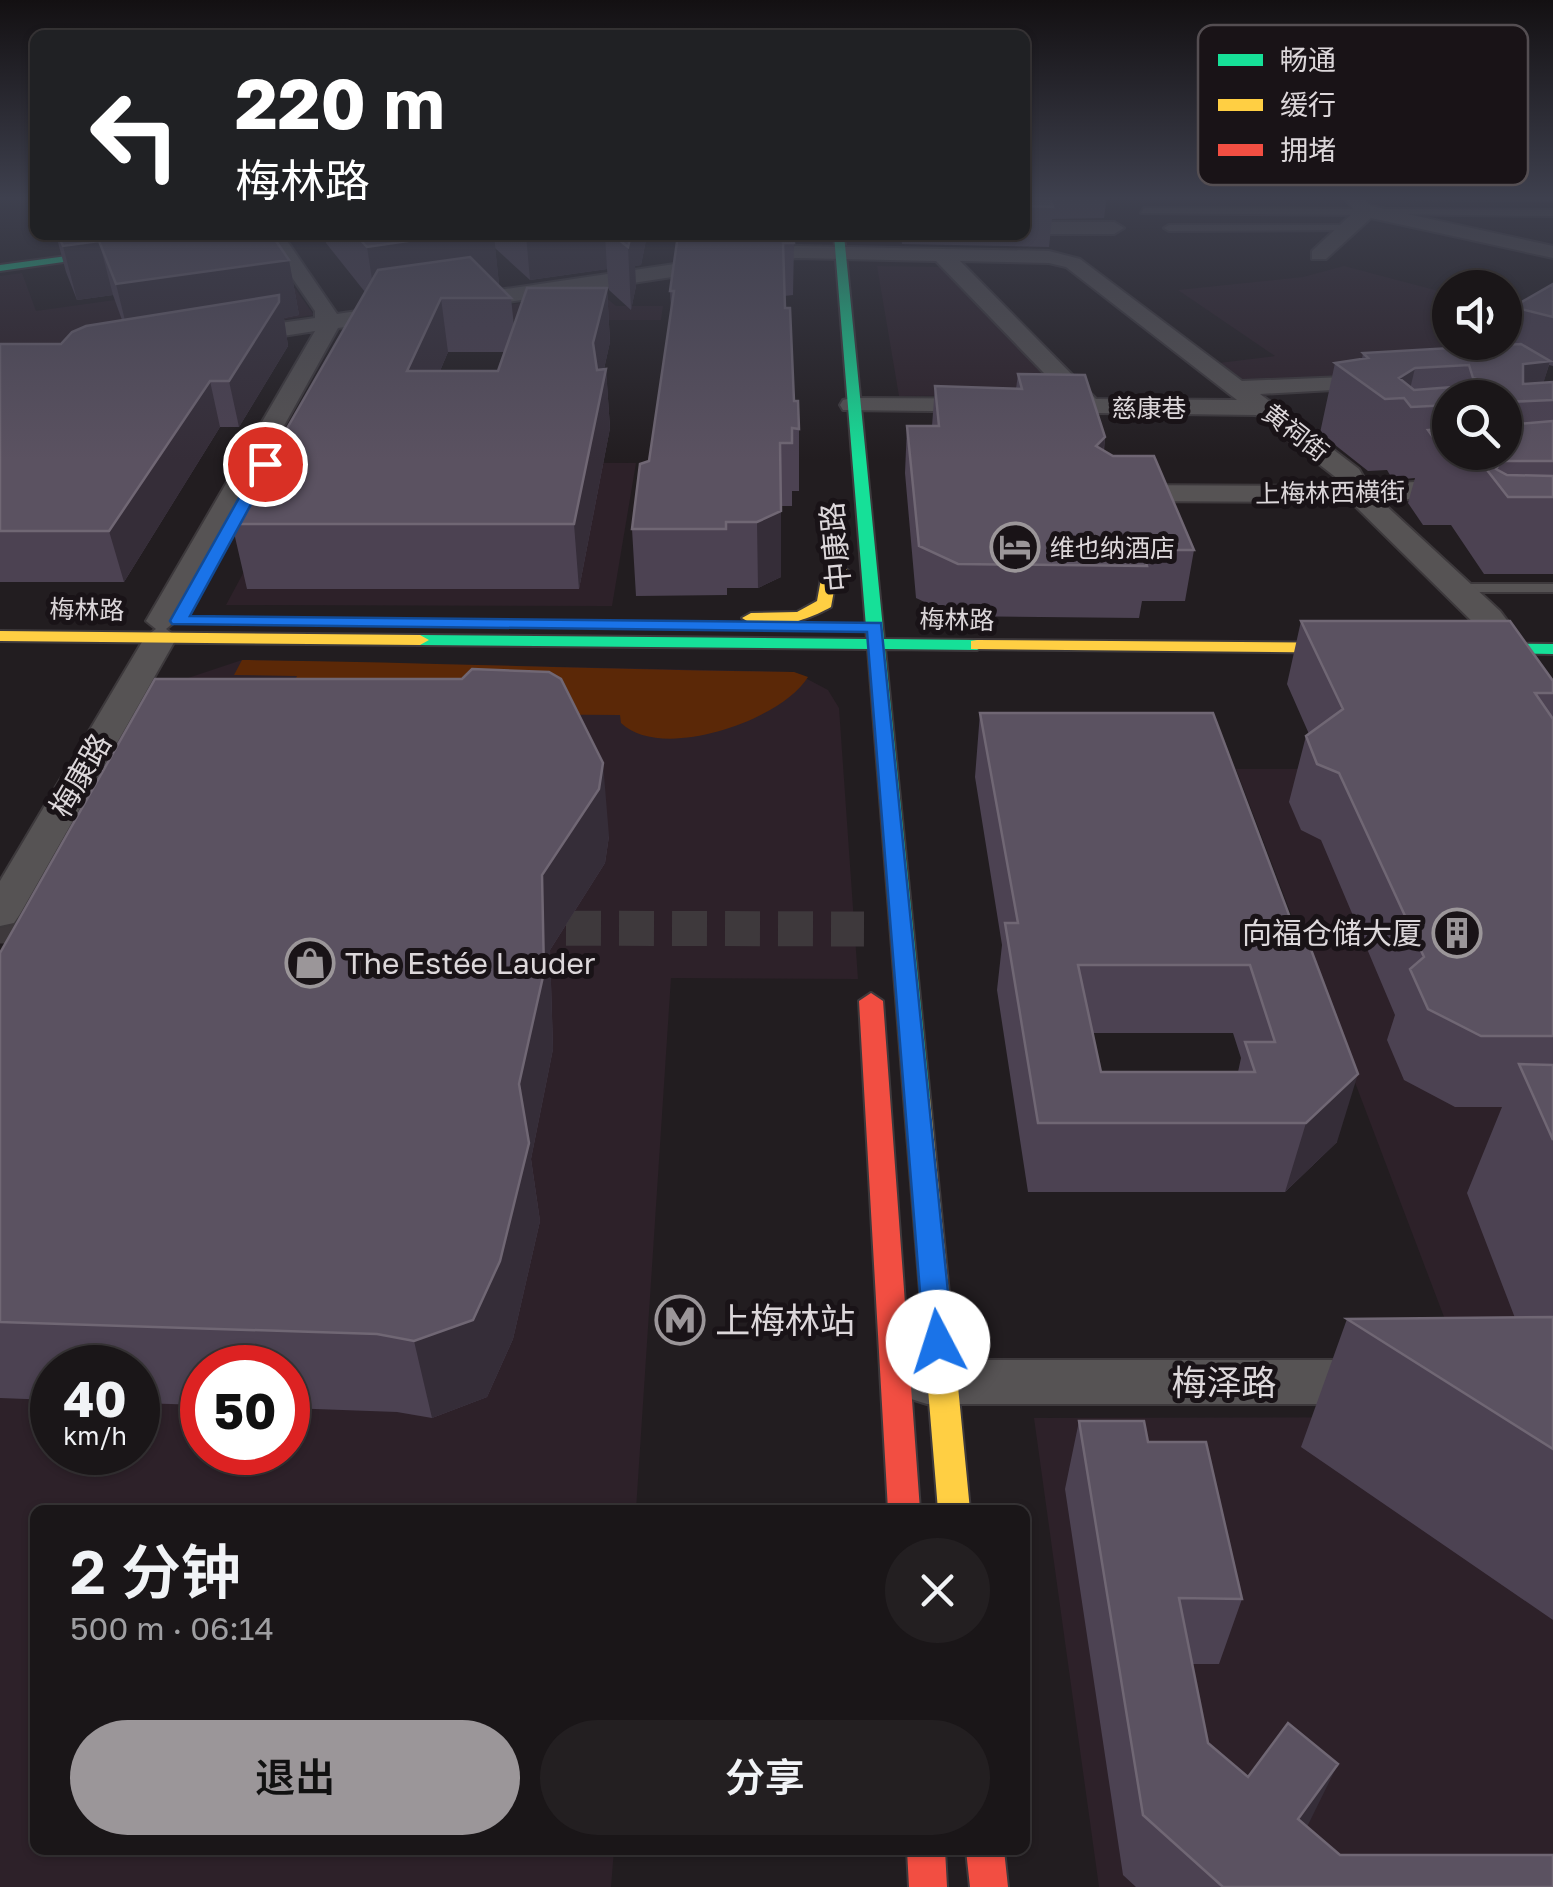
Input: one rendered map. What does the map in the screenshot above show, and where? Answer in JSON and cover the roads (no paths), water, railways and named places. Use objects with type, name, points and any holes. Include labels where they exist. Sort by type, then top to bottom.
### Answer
[{"type":"main road","points":[[829,386],[830,284]]},
{"type":"main road","name":"中康路","points":[[836,284],[852,405],[851,567],[846,643]]},
{"type":"main road","points":[[702,633],[804,616],[823,608],[828,583],[851,567]]},
{"type":"main road","name":"中康路","points":[[851,567],[882,628],[883,712],[918,1382],[905,1505]]},
{"type":"main road","name":"梅林路","points":[[0,620],[702,633],[846,643],[882,628],[981,638],[1392,639]]},
{"type":"main road","points":[[951,621],[981,638]]},
{"type":"main road","name":"梅林路","points":[[0,636],[167,626]]},
{"type":"main road","points":[[1501,640],[1553,632]]},
{"type":"main road","points":[[702,633],[748,652],[828,658],[846,643]]},
{"type":"main road","points":[[883,712],[898,696],[896,667],[927,652],[981,638]]},
{"type":"main road","points":[[1440,639],[1501,640],[1553,649]]},
{"type":"main road","name":"中康路","points":[[869,984],[918,1382],[953,1505]]},
{"type":"main road","points":[[926,1855],[928,1887]]},
{"type":"main road","points":[[986,1855],[989,1887]]},
{"type":"street","points":[[307,284],[334,322]]},
{"type":"street","points":[[319,284],[335,307],[334,322]]},
{"type":"street","points":[[517,284],[525,292]]},
{"type":"street","points":[[206,340],[579,284]]},
{"type":"street","points":[[970,284],[1090,407]]},
{"type":"street","name":"黄祠街","points":[[1100,284],[1350,475],[1358,494],[1459,588],[1501,640],[1521,676]]},
{"type":"street","name":"梅康路","points":[[0,914],[167,626],[334,322]]},
{"type":"street","points":[[1241,388],[1409,380]]},
{"type":"street","name":"慈康巷","points":[[852,405],[1266,408]]},
{"type":"street","name":"上梅林西横街","points":[[1106,493],[1358,494],[1553,480]]},
{"type":"street","name":"梅泽路","points":[[918,1382],[1436,1382]]},
{"type":"lane","points":[[1459,588],[1553,588]]},
{"type":"tunnel","points":[[0,926],[70,927]]},
{"type":"tunnel","points":[[513,928],[864,929]]},
{"type":"place","name":"维也纳酒店","points":[[1015,547]]},
{"type":"place","name":"向福仓储大厦","points":[[1457,933]]},
{"type":"place","name":"The Estée Lauder","points":[[310,963]]},
{"type":"place","name":"上梅林站","points":[[680,1320]]}]
